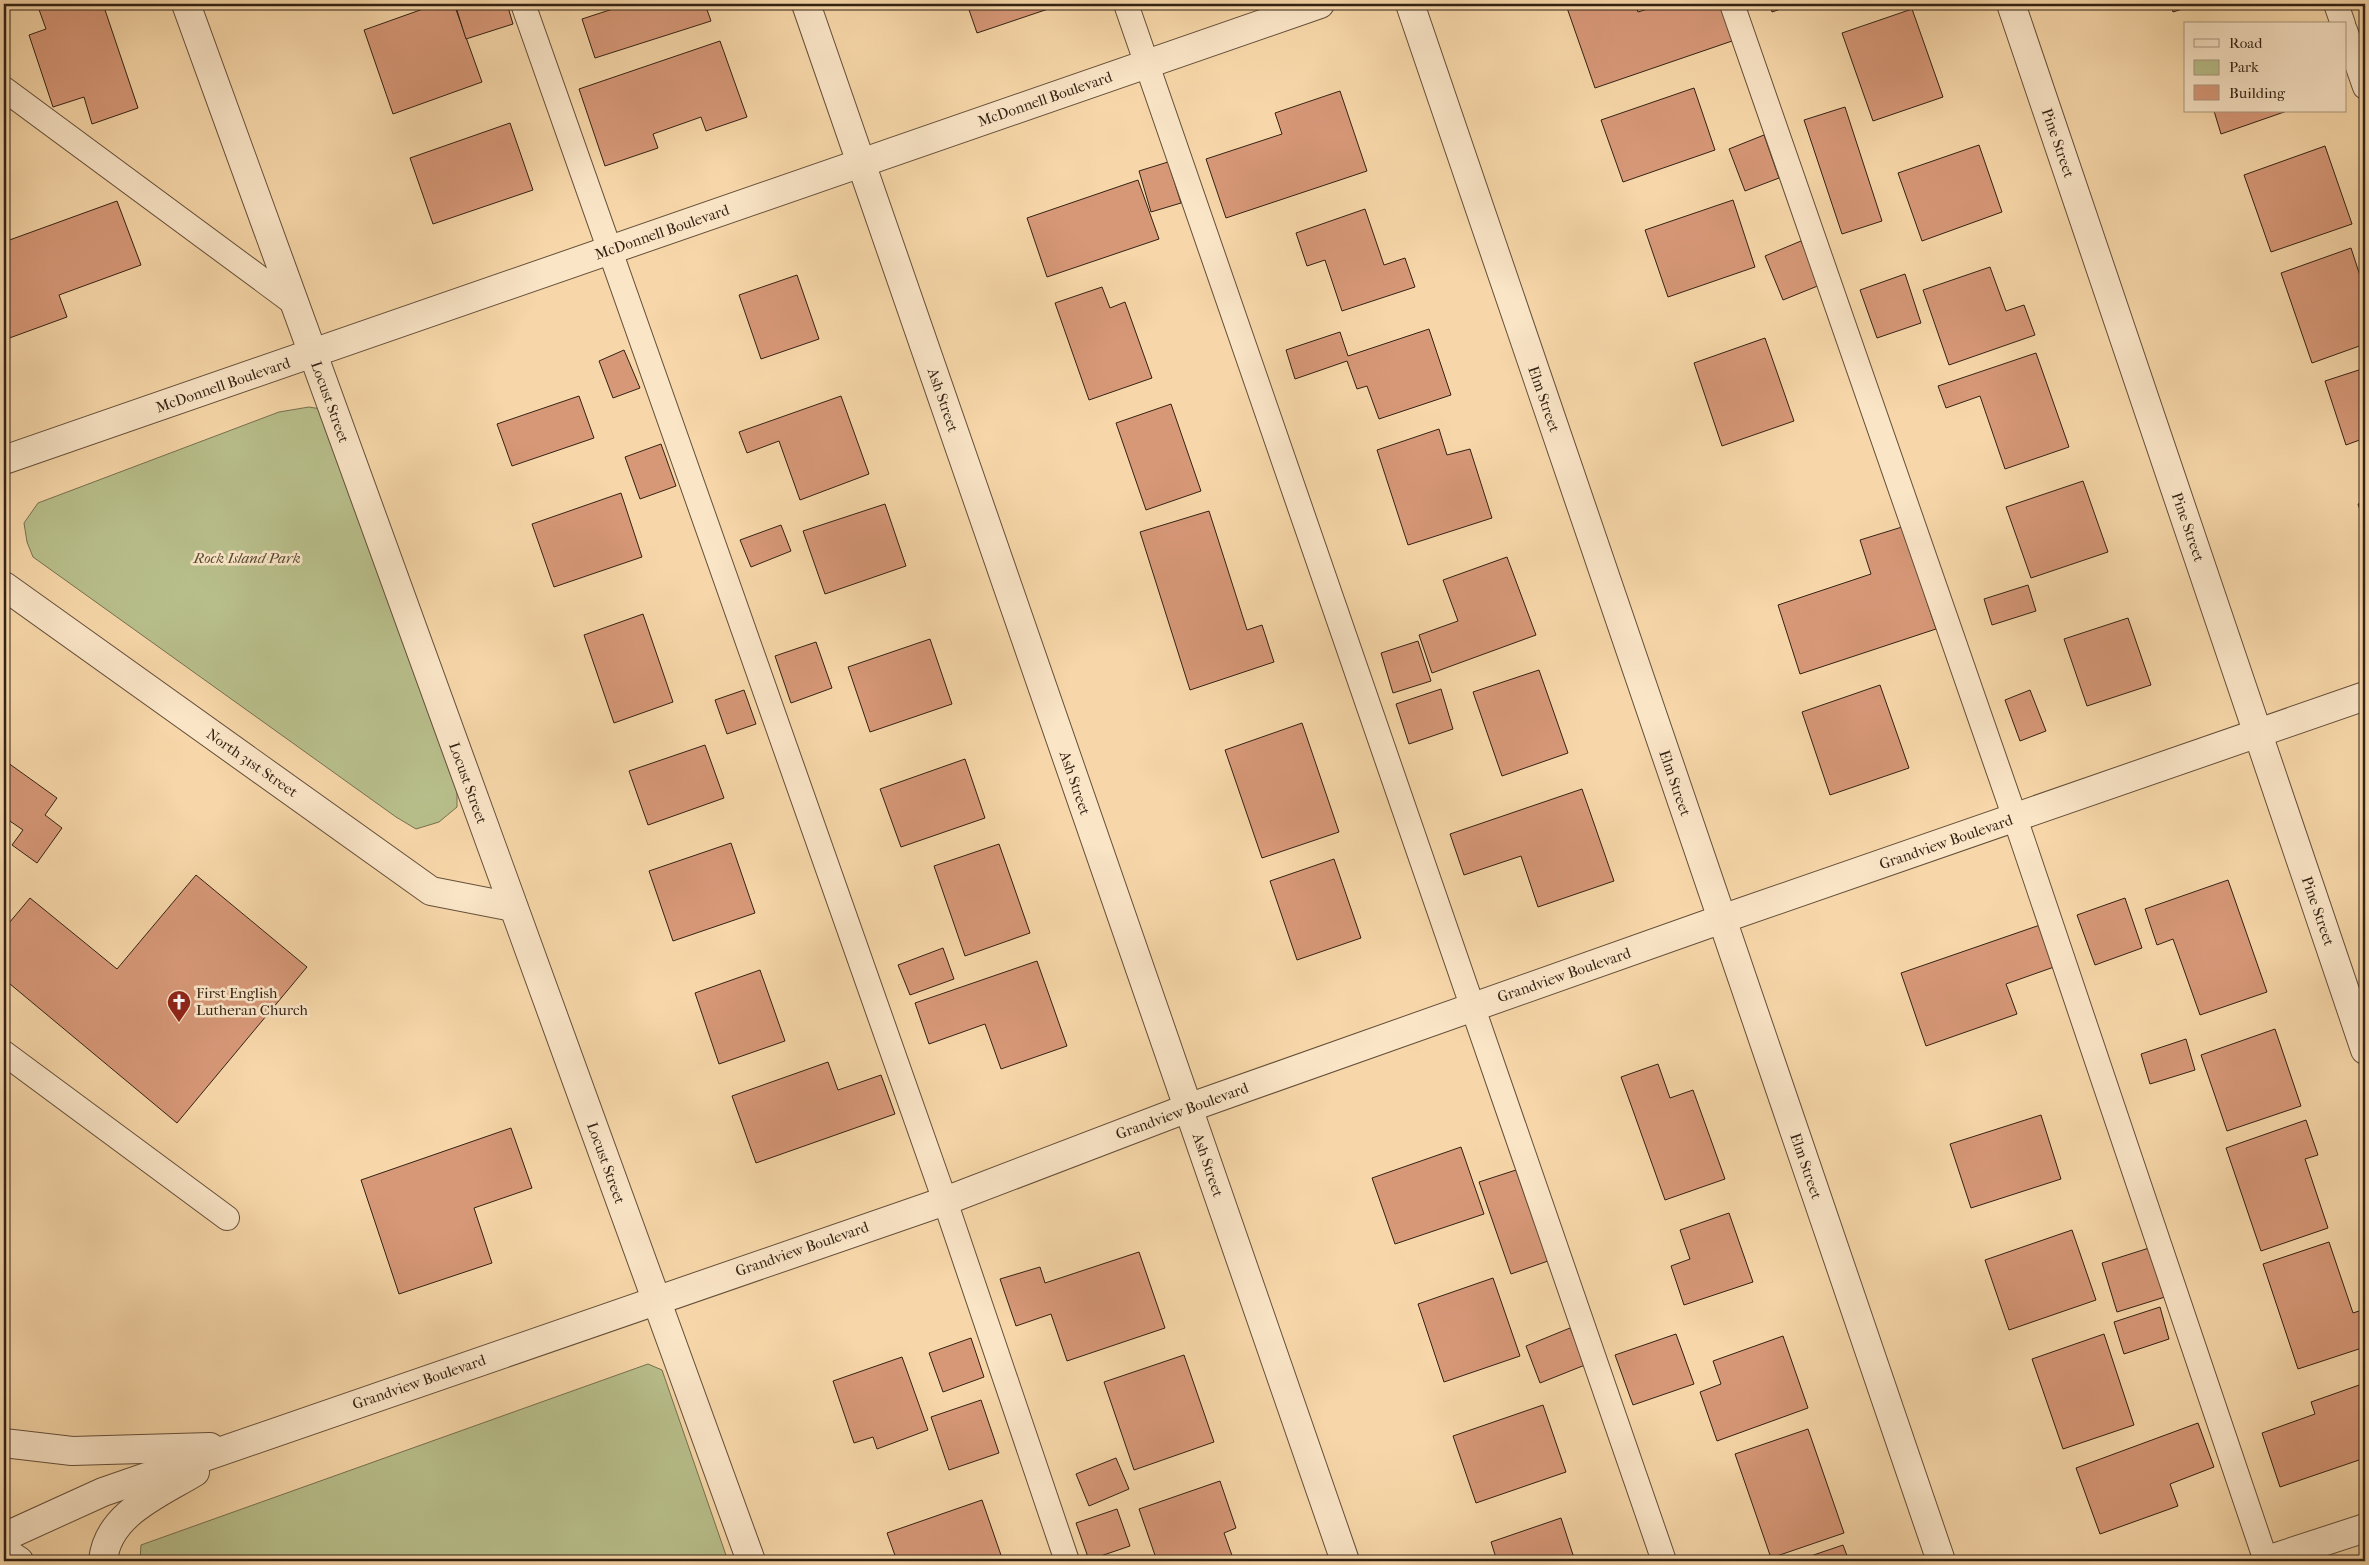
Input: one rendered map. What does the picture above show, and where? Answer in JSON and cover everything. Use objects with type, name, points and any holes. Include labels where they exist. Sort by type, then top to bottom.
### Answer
[{"type":"street","name":"Locust Street","points":[[186,4],[751,1561]]},
{"type":"street","name":"Ash Street","points":[[806,4],[1345,1561]]},
{"type":"street","name":"McDonnell Boulevard","points":[[4,460],[1320,4]]},
{"type":"street","name":"Elm Street","points":[[1410,4],[1941,1561]]},
{"type":"street","name":"Pine Street","points":[[2011,4],[2365,1050]]},
{"type":"street","name":"North 31st Street","points":[[4,586],[431,890],[513,907]]},
{"type":"street","name":"Grandview Boulevard","points":[[4,1537],[103,1492],[945,1201],[1188,1108],[1722,919],[2365,696]]},
{"type":"street","points":[[4,1443],[72,1451],[237,1446]]},
{"type":"street","points":[[103,1561],[109,1537],[124,1516],[237,1446]]},
{"type":"street","points":[[2265,1561],[2365,1528]]},
{"type":"street","points":[[4,1551],[19,1561]]},
{"type":"lane","points":[[523,4],[945,1201],[1067,1561]]},
{"type":"lane","points":[[1126,4],[1664,1561]]},
{"type":"lane","points":[[1732,4],[2015,818],[2265,1561]]},
{"type":"lane","points":[[2336,4],[2342,22]]},
{"type":"lane","points":[[2346,33],[2365,87]]},
{"type":"lane","points":[[4,89],[294,304]]},
{"type":"lane","points":[[4,1053],[227,1218]]},
{"type":"green space","name":"Rock Island Park","points":[[309,407],[327,410],[457,786],[457,807],[439,822],[416,829],[396,817],[33,557],[27,542],[24,523],[38,503],[279,412]]},
{"type":"green space","points":[[648,1364],[662,1370],[728,1561],[140,1561],[141,1545]]},
{"type":"building","points":[[37,4],[103,4],[138,108],[92,124],[84,97],[53,107],[29,35],[46,29]]},
{"type":"building","points":[[437,4],[454,4],[482,82],[393,114],[364,30]]},
{"type":"building","points":[[455,4],[507,4],[513,24],[466,39]]},
{"type":"building","points":[[628,4],[705,4],[711,21],[595,58],[582,19]]},
{"type":"building","points":[[967,4],[1063,4],[977,33]]},
{"type":"building","points":[[1635,4],[1638,12],[1663,4],[1722,4],[1735,40],[1595,88],[1566,5]]},
{"type":"building","points":[[1770,4],[1795,4],[1772,12]]},
{"type":"building","points":[[2171,4],[2198,4],[2173,12]]},
{"type":"building","points":[[1912,9],[1943,97],[1873,121],[1842,33]]},
{"type":"building","points":[[720,41],[747,117],[706,131],[701,117],[653,134],[658,148],[605,166],[579,89]]},
{"type":"building","points":[[1694,88],[1715,150],[1623,182],[1601,120]]},
{"type":"building","points":[[1340,91],[1367,171],[1226,218],[1206,159],[1282,134],[1275,113]]},
{"type":"building","points":[[1845,107],[1882,221],[1842,234],[1804,120]]},
{"type":"building","points":[[2214,112],[2284,112],[2221,134]]},
{"type":"building","points":[[510,123],[533,190],[433,224],[410,158]]},
{"type":"building","points":[[1764,135],[1779,178],[1745,191],[1729,149]]},
{"type":"building","points":[[1979,145],[2002,212],[1922,241],[1898,173]]},
{"type":"building","points":[[2325,146],[2352,224],[2271,252],[2244,175]]},
{"type":"building","points":[[1168,162],[1181,203],[1151,212],[1139,171]]},
{"type":"building","points":[[1138,180],[1159,239],[1047,277],[1027,218]]},
{"type":"building","points":[[1733,200],[1755,267],[1668,297],[1645,230]]},
{"type":"building","points":[[117,201],[141,265],[59,295],[67,317],[4,340],[4,242]]},
{"type":"building","points":[[1365,209],[1384,265],[1405,258],[1415,287],[1342,311],[1325,260],[1307,266],[1296,233]]},
{"type":"building","points":[[1801,241],[1820,285],[1783,300],[1765,256]]},
{"type":"building","points":[[2351,248],[2365,291],[2365,344],[2312,363],[2281,273]]},
{"type":"building","points":[[1990,267],[2006,311],[2024,305],[2035,335],[1949,365],[1923,290]]},
{"type":"building","points":[[1905,274],[1921,323],[1877,338],[1860,290]]},
{"type":"building","points":[[797,275],[819,339],[761,359],[739,295]]},
{"type":"building","points":[[1102,287],[1110,308],[1125,302],[1152,378],[1089,400],[1055,303]]},
{"type":"building","points":[[1429,329],[1451,395],[1379,419],[1367,386],[1357,389],[1347,361],[1295,379],[1286,350],[1340,332],[1348,356]]},
{"type":"building","points":[[1765,338],[1794,421],[1722,446],[1694,363]]},
{"type":"building","points":[[624,350],[640,388],[613,398],[599,361]]},
{"type":"building","points":[[2036,353],[2069,447],[2005,469],[1980,396],[1946,408],[1938,386]]},
{"type":"building","points":[[2365,368],[2365,438],[2346,445],[2325,381]]},
{"type":"building","points":[[579,396],[594,438],[512,466],[497,424]]},
{"type":"building","points":[[841,396],[869,474],[800,500],[779,441],[747,453],[739,432]]},
{"type":"building","points":[[1171,404],[1201,491],[1146,510],[1116,423]]},
{"type":"building","points":[[1439,429],[1447,455],[1470,449],[1492,518],[1408,545],[1377,450]]},
{"type":"building","points":[[661,444],[676,486],[640,499],[625,457]]},
{"type":"building","points":[[2083,481],[2108,552],[2031,578],[2006,507]]},
{"type":"building","points":[[621,493],[642,557],[554,587],[532,524]]},
{"type":"building","points":[[2365,502],[2365,526],[2358,504]]},
{"type":"building","points":[[885,504],[906,566],[825,594],[803,531]]},
{"type":"building","points":[[1209,511],[1247,630],[1262,625],[1274,662],[1190,690],[1140,532]]},
{"type":"building","points":[[781,525],[791,551],[751,567],[740,540]]},
{"type":"building","points":[[1902,527],[1936,629],[1800,674],[1778,605],[1871,574],[1860,540]]},
{"type":"building","points":[[1507,557],[1536,635],[1432,673],[1419,635],[1458,621],[1443,580]]},
{"type":"building","points":[[2028,585],[2036,611],[1992,625],[1984,599]]},
{"type":"building","points":[[643,614],[673,702],[614,723],[584,635]]},
{"type":"building","points":[[2128,618],[2151,685],[2087,706],[2064,639]]},
{"type":"building","points":[[930,639],[952,704],[870,732],[848,667]]},
{"type":"building","points":[[1418,641],[1431,681],[1393,693],[1381,653]]},
{"type":"building","points":[[816,642],[832,688],[791,703],[775,656]]},
{"type":"building","points":[[1539,670],[1568,753],[1502,776],[1473,692]]},
{"type":"building","points":[[1880,685],[1909,768],[1830,795],[1802,712]]},
{"type":"building","points":[[1441,689],[1453,729],[1409,744],[1396,704]]},
{"type":"building","points":[[744,690],[756,724],[727,734],[715,700]]},
{"type":"building","points":[[2030,690],[2046,731],[2020,741],[2005,700]]},
{"type":"building","points":[[1302,723],[1339,832],[1262,858],[1225,750]]},
{"type":"building","points":[[705,745],[724,798],[648,825],[629,771]]},
{"type":"building","points":[[965,759],[985,818],[901,847],[880,789]]},
{"type":"building","points":[[4,760],[57,798],[45,815],[62,828],[37,863],[12,845],[23,830],[4,817]]},
{"type":"building","points":[[1582,789],[1614,881],[1538,907],[1521,856],[1464,875],[1450,834]]},
{"type":"building","points":[[731,843],[755,913],[673,941],[649,871]]},
{"type":"building","points":[[999,844],[1030,933],[965,956],[934,866]]},
{"type":"building","points":[[1334,859],[1361,938],[1297,960],[1270,881]]},
{"type":"building","points":[[196,875],[307,967],[177,1123],[4,979],[4,929],[30,898],[117,969]]},
{"type":"building","points":[[2228,880],[2267,992],[2200,1015],[2173,939],[2157,945],[2145,909]]},
{"type":"building","points":[[2125,898],[2142,948],[2095,965],[2077,915]]},
{"type":"building","points":[[2040,925],[2054,967],[2006,984],[2017,1014],[1926,1046],[1901,973]]},
{"type":"building","points":[[943,948],[954,979],[910,995],[898,965]]},
{"type":"building","points":[[1037,961],[1067,1046],[1001,1069],[985,1024],[929,1044],[915,1003]]},
{"type":"building","points":[[760,970],[785,1041],[719,1064],[695,993]]},
{"type":"building","points":[[2275,1029],[2301,1106],[2227,1131],[2201,1055]]},
{"type":"building","points":[[2186,1039],[2195,1070],[2150,1084],[2141,1054]]},
{"type":"building","points":[[828,1062],[838,1090],[881,1075],[895,1114],[756,1163],[732,1096]]},
{"type":"building","points":[[1658,1064],[1670,1098],[1693,1090],[1725,1179],[1665,1200],[1621,1077]]},
{"type":"building","points":[[2041,1115],[2061,1179],[1971,1208],[1950,1144]]},
{"type":"building","points":[[2306,1120],[2318,1155],[2305,1159],[2328,1228],[2261,1251],[2226,1148]]},
{"type":"building","points":[[511,1128],[532,1188],[474,1208],[492,1263],[399,1294],[361,1180]]},
{"type":"building","points":[[1461,1147],[1484,1214],[1395,1244],[1372,1178]]},
{"type":"building","points":[[1516,1170],[1548,1261],[1511,1274],[1479,1182]]},
{"type":"building","points":[[1729,1213],[1753,1282],[1684,1305],[1671,1266],[1690,1259],[1680,1230]]},
{"type":"building","points":[[2072,1230],[2096,1300],[2009,1330],[1985,1260]]},
{"type":"building","points":[[2329,1242],[2353,1313],[2365,1309],[2365,1347],[2298,1369],[2263,1264]]},
{"type":"building","points":[[2149,1248],[2165,1297],[2117,1312],[2102,1263]]},
{"type":"building","points":[[1139,1252],[1165,1328],[1067,1361],[1051,1314],[1016,1326],[1000,1279],[1040,1267],[1045,1283]]},
{"type":"building","points":[[1493,1278],[1520,1356],[1444,1382],[1418,1304]]},
{"type":"building","points":[[2160,1307],[2169,1339],[2124,1354],[2114,1322]]},
{"type":"building","points":[[1570,1328],[1585,1365],[1540,1383],[1526,1346]]},
{"type":"building","points":[[1676,1334],[1694,1384],[1633,1405],[1615,1355]]},
{"type":"building","points":[[2104,1334],[2134,1425],[2063,1449],[2032,1359]]},
{"type":"building","points":[[1783,1336],[1808,1408],[1717,1441],[1700,1392],[1721,1384],[1713,1361]]},
{"type":"building","points":[[971,1338],[984,1377],[943,1392],[929,1353]]},
{"type":"building","points":[[1184,1355],[1214,1442],[1134,1470],[1104,1382]]},
{"type":"building","points":[[902,1357],[928,1430],[877,1449],[873,1437],[854,1443],[833,1381]]},
{"type":"building","points":[[2365,1383],[2365,1458],[2280,1487],[2262,1433],[2315,1414],[2311,1402]]},
{"type":"building","points":[[981,1400],[999,1453],[949,1470],[931,1417]]},
{"type":"building","points":[[1543,1405],[1566,1472],[1476,1503],[1453,1436]]},
{"type":"building","points":[[2198,1423],[2214,1467],[2170,1484],[2178,1506],[2100,1534],[2076,1468]]},
{"type":"building","points":[[1808,1429],[1844,1533],[1771,1558],[1735,1454]]},
{"type":"building","points":[[1116,1458],[1129,1489],[1089,1506],[1076,1474]]},
{"type":"building","points":[[1220,1481],[1236,1528],[1224,1533],[1234,1561],[1157,1561],[1139,1509]]},
{"type":"building","points":[[982,1500],[1003,1561],[897,1561],[887,1533]]},
{"type":"building","points":[[1117,1509],[1130,1546],[1089,1560],[1076,1523]]},
{"type":"building","points":[[1561,1518],[1575,1561],[1497,1561],[1491,1542]]},
{"type":"building","points":[[1843,1545],[1849,1561],[1796,1561]]},
{"type":"place","name":"First English Lutheran Church","points":[[179,1023]]}]
